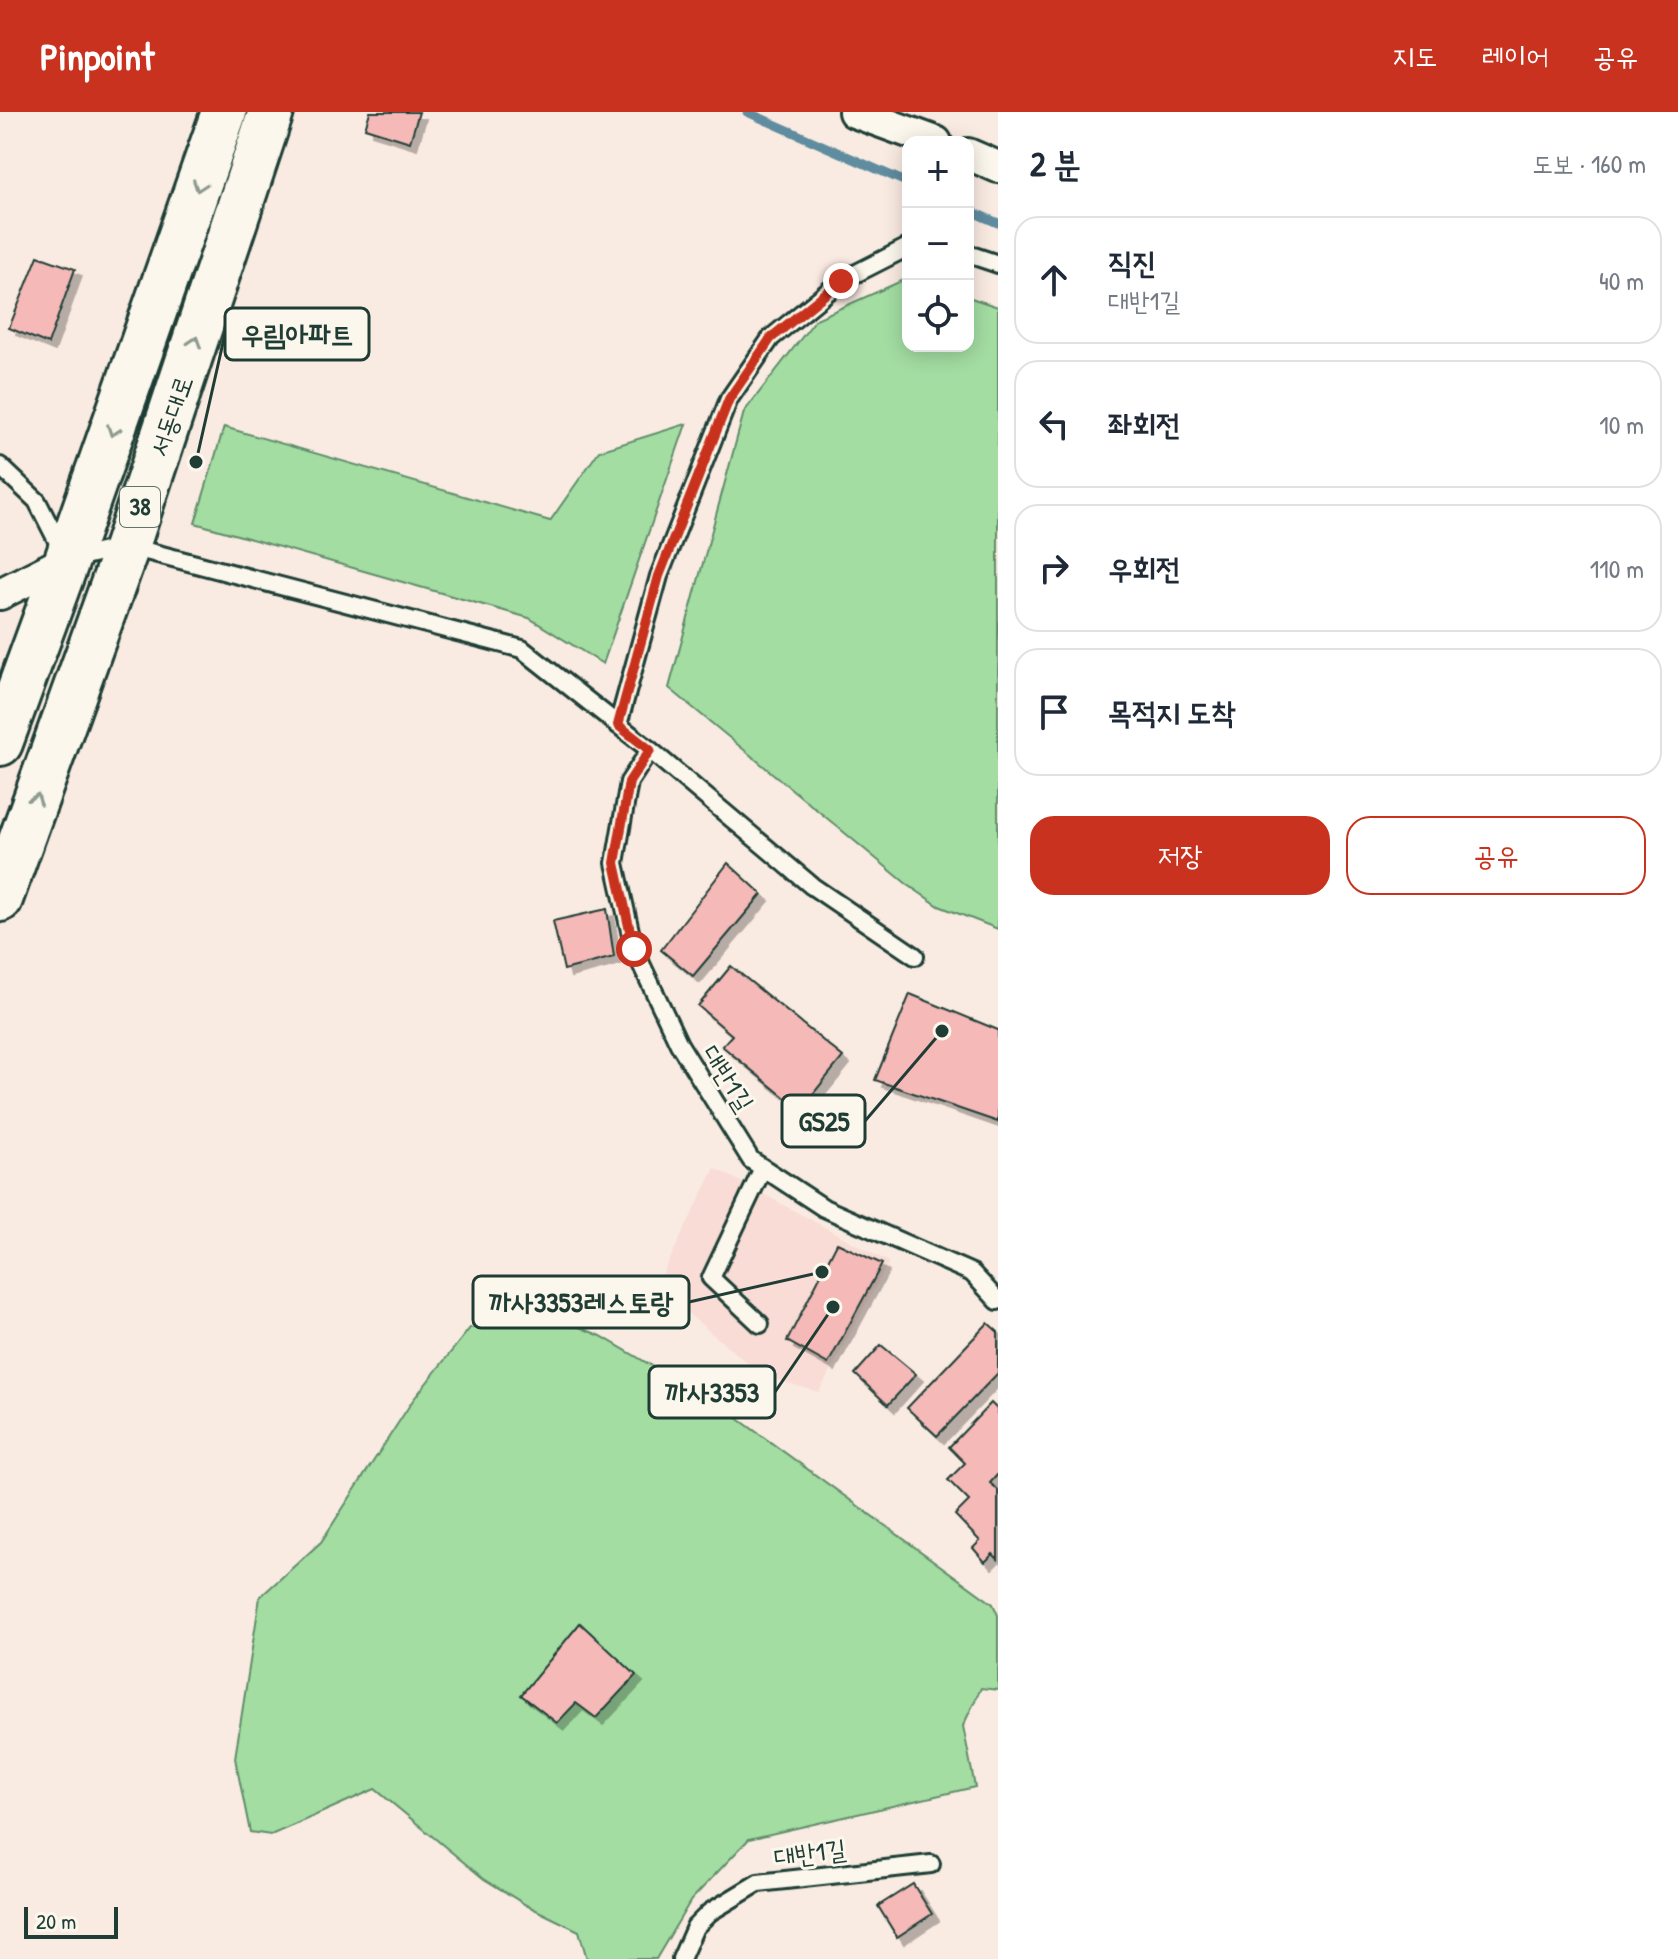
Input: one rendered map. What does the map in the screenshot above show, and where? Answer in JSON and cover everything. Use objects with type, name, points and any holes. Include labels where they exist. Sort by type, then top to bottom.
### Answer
[{"type":"main road","name":"서동대로","points":[[0,743],[224,112]]},
{"type":"main road","name":"서동대로","points":[[0,899],[127,546],[271,112]]},
{"type":"street","points":[[854,112],[920,136]]},
{"type":"street","points":[[974,157],[998,167]]},
{"type":"street","points":[[0,594],[67,560]]},
{"type":"lane","points":[[618,725],[659,576],[729,399],[771,338],[841,281],[902,250]]},
{"type":"lane","points":[[974,256],[998,264]]},
{"type":"lane","points":[[0,466],[37,501],[67,560],[127,546],[522,649],[650,750],[812,886],[915,956]]},
{"type":"lane","name":"대반1길","points":[[650,750],[629,782],[615,863],[634,949],[679,1044],[751,1160],[824,1208],[972,1273],[998,1301]]},
{"type":"lane","points":[[760,1324],[711,1278],[763,1168]]},
{"type":"lane","name":"대반1길","points":[[681,1959],[695,1927],[710,1912],[758,1883],[931,1864]]},
{"type":"shaded area","points":[[715,1168],[889,1262],[819,1392],[763,1376],[656,1287]]},
{"type":"green space","points":[[902,281],[902,352],[974,352],[974,299],[998,307],[998,929],[939,906],[908,885],[669,688],[744,412],[816,319]]},
{"type":"green space","points":[[686,424],[603,664],[529,618],[195,523],[224,427],[550,521],[599,451]]},
{"type":"green space","points":[[555,1317],[601,1336],[722,1407],[993,1604],[998,1615],[998,1690],[981,1688],[963,1726],[975,1787],[749,1839],[691,1900],[656,1959],[587,1959],[579,1931],[526,1905],[484,1879],[375,1789],[271,1835],[250,1832],[235,1758],[260,1597],[321,1542],[413,1400],[470,1328]]},
{"type":"building","points":[[370,112],[419,112],[410,142],[365,128]]},
{"type":"building","points":[[38,256],[75,269],[48,344],[9,328]]},
{"type":"building","points":[[728,863],[762,894],[693,976],[661,950]]},
{"type":"building","points":[[607,909],[614,957],[564,970],[553,921]]},
{"type":"building","points":[[731,966],[843,1057],[800,1110],[722,1046],[732,1035],[698,1006]]},
{"type":"building","points":[[910,994],[998,1030],[998,1122],[875,1080]]},
{"type":"building","points":[[837,1243],[882,1264],[828,1364],[787,1341]]},
{"type":"building","points":[[988,1323],[998,1332],[998,1373],[937,1436],[907,1408]]},
{"type":"building","points":[[881,1345],[916,1374],[888,1405],[855,1374]]},
{"type":"building","points":[[991,1403],[998,1410],[998,1474],[990,1483],[998,1490],[998,1559],[993,1554],[985,1562],[973,1548],[980,1541],[955,1515],[969,1501],[948,1480],[965,1463],[949,1447]]},
{"type":"building","points":[[580,1623],[636,1675],[596,1718],[576,1703],[557,1723],[521,1695]]},
{"type":"building","points":[[913,1884],[932,1914],[897,1937],[878,1906]]},
{"type":"waterway","points":[[747,112],[902,180]]},
{"type":"waterway","points":[[974,213],[998,223]]},
{"type":"place","name":"우림아파트","points":[[196,462]]},
{"type":"place","name":"GS25","points":[[942,1031]]},
{"type":"place","name":"까사3353레스토랑","points":[[822,1272]]},
{"type":"place","name":"까사3353","points":[[833,1307]]},
{"type":"route","points":[[634,949],[615,863],[629,782],[650,750],[618,725],[659,576],[729,399],[771,338],[841,281]]}]
